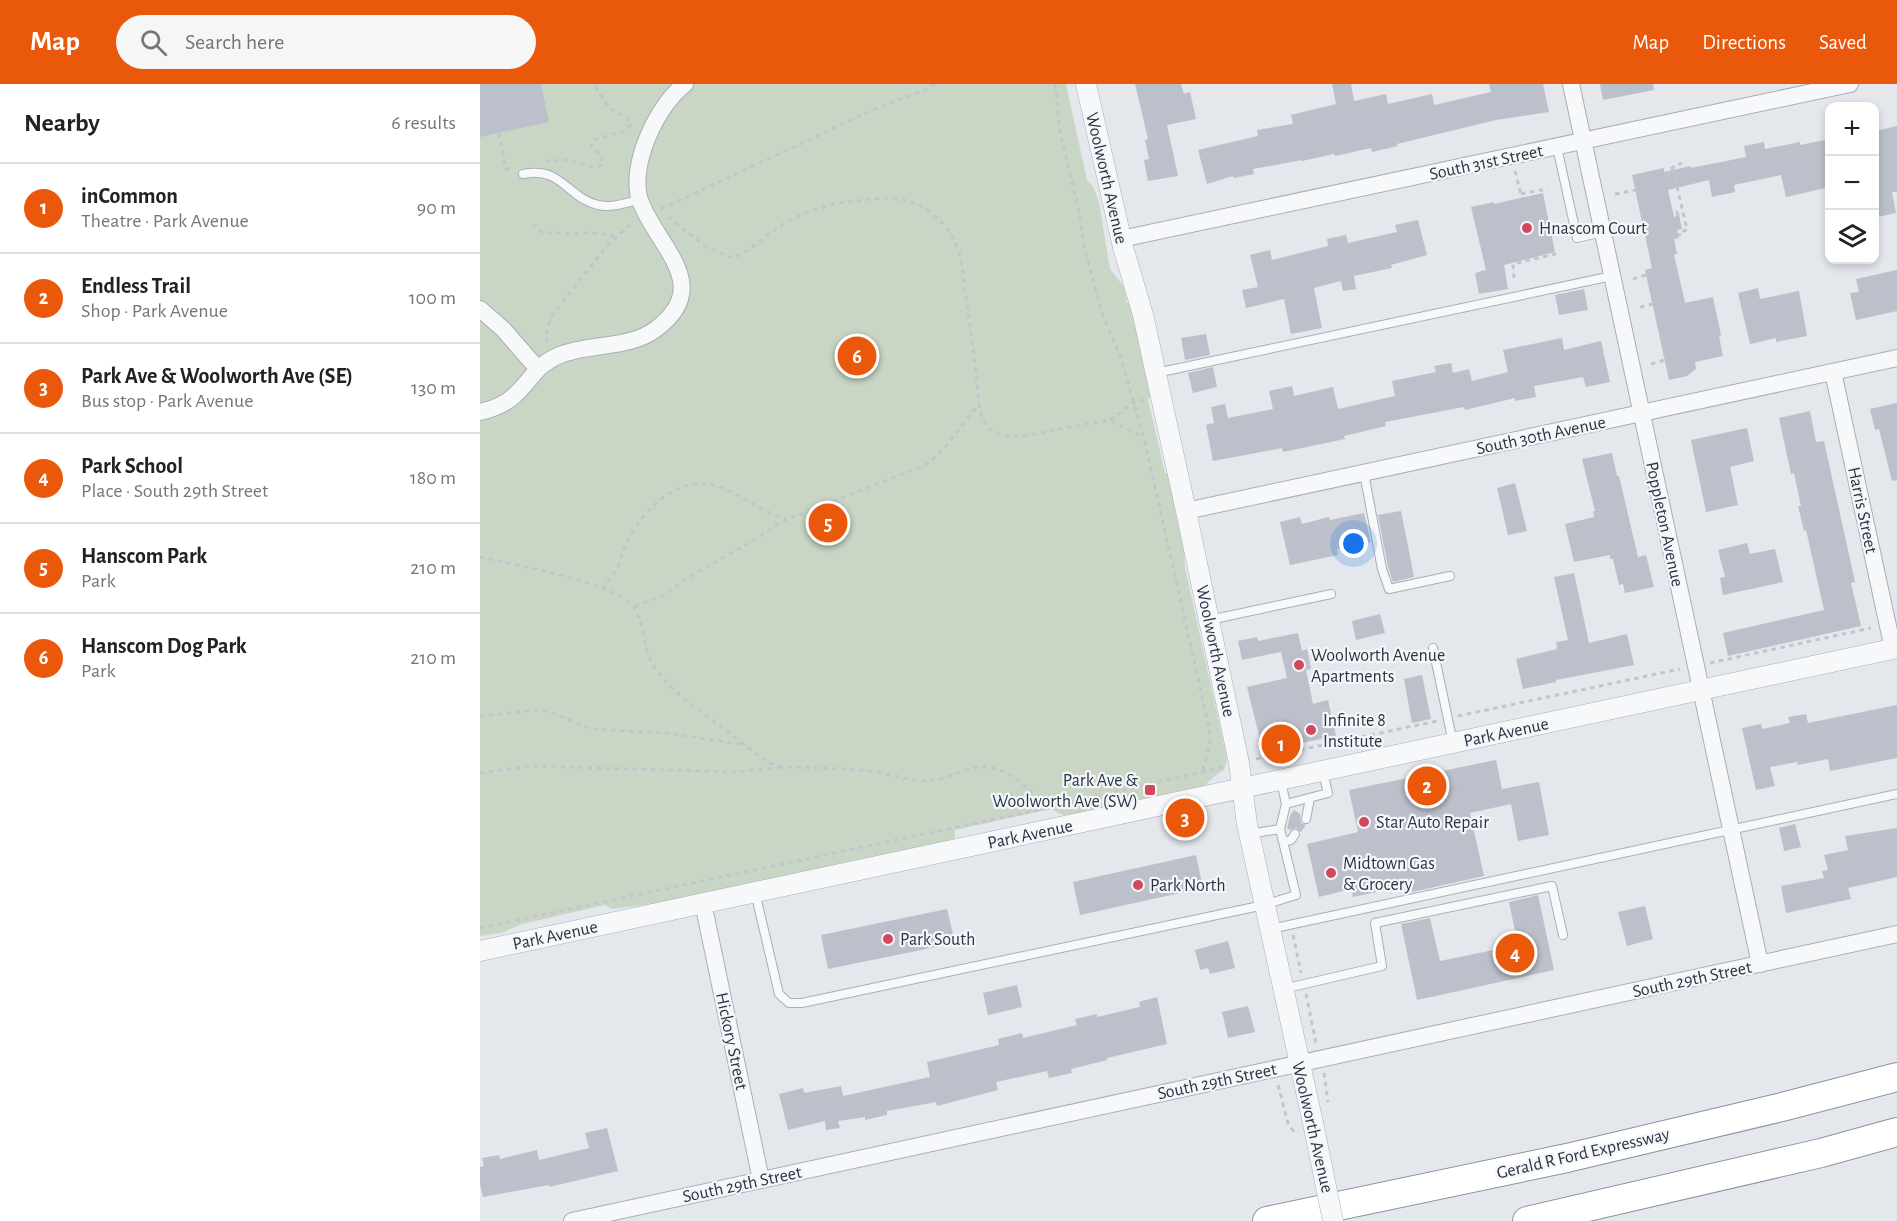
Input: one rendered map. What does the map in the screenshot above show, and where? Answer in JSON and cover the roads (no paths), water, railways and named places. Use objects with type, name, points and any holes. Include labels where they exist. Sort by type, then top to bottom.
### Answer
[{"type":"highway","name":"Gerald R Ford Expressway","points":[[1267,1221],[1567,1158],[1897,1077]]},
{"type":"highway","points":[[1527,1221],[1821,1153],[1897,1132]]},
{"type":"street","points":[[480,412],[507,402],[537,368],[552,359],[570,351],[641,337],[656,330],[673,312],[682,293],[680,273],[654,212],[639,200],[640,167],[652,126],[669,98],[685,84]]},
{"type":"street","name":"Woolworth Avenue","points":[[1086,84],[1121,239],[1141,307],[1186,511],[1239,763],[1249,834],[1333,1221]]},
{"type":"street","name":"Poppleton Avenue","points":[[1571,84],[1760,964]]},
{"type":"street","name":"South 31st Street","points":[[1121,239],[1850,84]]},
{"type":"street","points":[[480,309],[502,329],[537,368]]},
{"type":"street","name":"South 30th Avenue","points":[[1186,511],[1897,358]]},
{"type":"street","name":"Harris Street","points":[[1833,372],[1895,648]]},
{"type":"street","name":"Park Avenue","points":[[480,951],[1895,648]]},
{"type":"street","name":"Hickory Street","points":[[703,903],[761,1180]]},
{"type":"street","name":"South 29th Street","points":[[572,1221],[1897,934]]},
{"type":"lane","points":[[1557,147],[1577,238],[1603,232]]},
{"type":"lane","points":[[521,170],[551,175],[595,204],[613,206],[639,200]]},
{"type":"lane","points":[[1155,373],[1612,276]]},
{"type":"lane","points":[[1364,473],[1382,569],[1389,589],[1450,576]]},
{"type":"lane","points":[[1209,620],[1331,594]]},
{"type":"lane","points":[[1433,648],[1453,744]]},
{"type":"lane","points":[[1286,804],[1328,794],[1323,772]]},
{"type":"lane","points":[[755,892],[777,989],[784,999],[795,1004],[1264,905],[1296,895],[1280,829],[1286,804],[1281,781]]},
{"type":"lane","points":[[1269,930],[1897,794]]},
{"type":"lane","points":[[1306,819],[1310,798]]},
{"type":"lane","points":[[1249,834],[1280,829]]},
{"type":"lane","points":[[1284,842],[1291,840],[1295,834]]},
{"type":"lane","points":[[1282,989],[1382,966],[1375,923],[1552,886],[1563,935]]},
{"type":"place","name":"Hnascom Court","points":[[1527,228]]},
{"type":"place","name":"Hanscom Dog Park","points":[[857,356]]},
{"type":"place","name":"Hanscom Park","points":[[828,523]]},
{"type":"place","name":"Woolworth Avenue Apartments","points":[[1299,665]]},
{"type":"place","name":"Infinite 8 Institute","points":[[1311,730]]},
{"type":"place","name":"inCommon","points":[[1281,744]]},
{"type":"place","name":"Endless Trail","points":[[1427,786]]},
{"type":"place","name":"Park Ave & Woolworth Ave (SW)","points":[[1150,790]]},
{"type":"place","name":"Park Ave & Woolworth Ave (SE)","points":[[1185,818]]},
{"type":"place","name":"Star Auto Repair","points":[[1364,822]]},
{"type":"place","name":"Midtown Gas & Grocery","points":[[1331,873]]},
{"type":"place","name":"Park North","points":[[1138,885]]},
{"type":"place","name":"Park South","points":[[888,939]]},
{"type":"place","name":"Park School","points":[[1515,953]]}]
